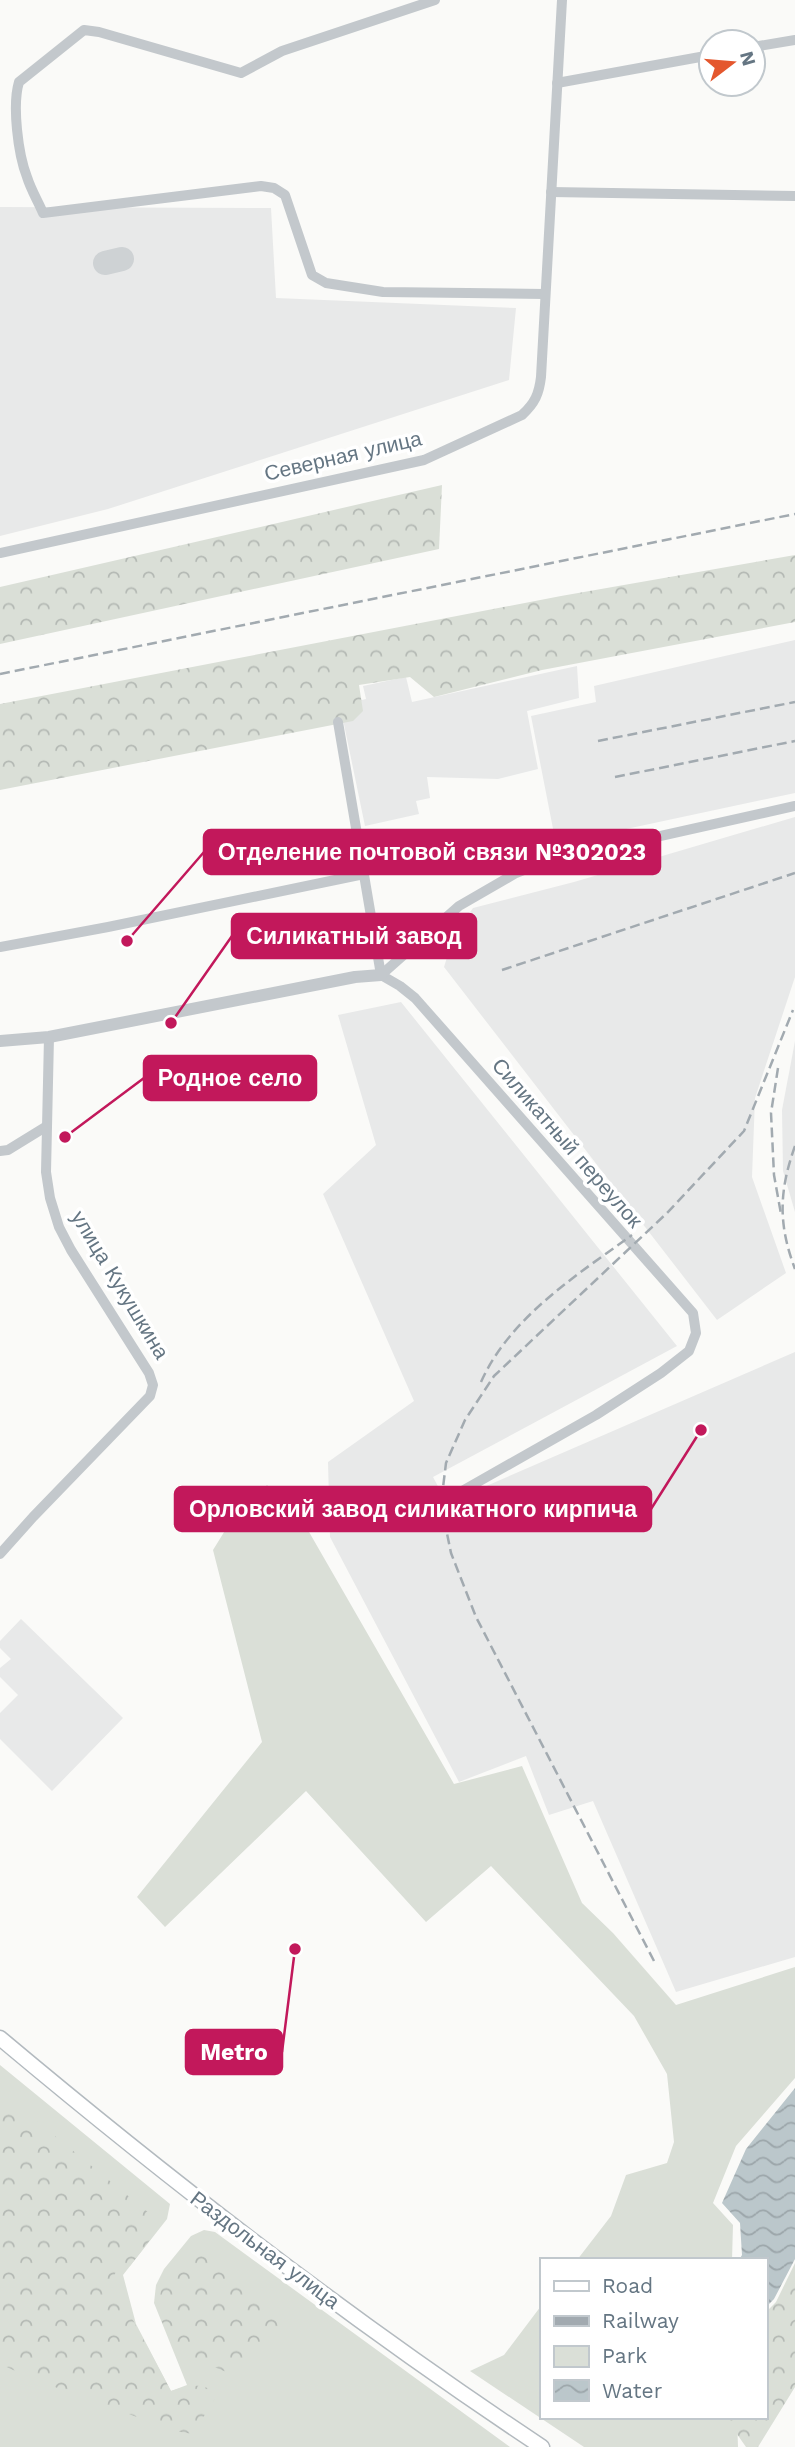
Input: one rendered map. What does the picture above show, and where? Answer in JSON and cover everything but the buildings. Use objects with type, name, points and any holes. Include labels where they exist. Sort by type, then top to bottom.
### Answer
[{"type":"main road","name":"Раздольная улица","points":[[0,2038],[261,2249],[378,2335],[542,2447]]},
{"type":"street","points":[[435,0],[282,51],[241,72],[85,30],[19,82],[15,94],[22,161],[27,177],[43,213],[261,186],[274,188],[285,194],[312,275],[326,283],[383,292],[544,294]]},
{"type":"street","name":"Северная улица","points":[[0,553],[424,460],[522,415],[532,406],[539,394],[562,0]]},
{"type":"street","points":[[767,45],[795,40]]},
{"type":"street","points":[[557,83],[697,58]]},
{"type":"street","points":[[551,192],[795,196]]},
{"type":"street","points":[[338,722],[381,975]]},
{"type":"street","points":[[0,1041],[50,1037],[189,1008],[355,977],[381,975],[459,906],[516,873],[544,862],[795,806]]},
{"type":"street","points":[[0,947],[364,874]]},
{"type":"street","name":"Силикатный переулок","points":[[381,975],[415,998],[693,1313],[696,1333],[690,1351],[661,1373],[596,1415],[448,1499]]},
{"type":"street","name":"улица Кукушкина","points":[[0,1554],[150,1396],[153,1385],[149,1373],[59,1227],[50,1198],[46,1171],[50,1037]]},
{"type":"street","points":[[0,1151],[8,1150],[47,1126]]},
{"type":"shaded area","points":[[0,207],[271,208],[276,298],[516,308],[509,380],[108,509],[0,536]]},
{"type":"shaded area","points":[[795,640],[795,793],[556,844],[531,716],[596,702],[594,686]]},
{"type":"shaded area","points":[[577,666],[579,698],[527,711],[538,769],[498,779],[427,777],[430,798],[416,801],[419,814],[365,826],[340,705],[366,699],[363,686],[406,677],[412,702]]},
{"type":"shaded area","points":[[795,817],[795,977],[755,1098],[752,1177],[786,1273],[717,1320],[444,967],[454,935],[473,908],[574,882]]},
{"type":"shaded area","points":[[401,1002],[677,1346],[433,1477],[447,1503],[795,1352],[795,1957],[676,1992],[593,1801],[549,1815],[526,1756],[459,1782],[330,1537],[328,1462],[414,1401],[323,1194],[376,1145],[338,1015]]},
{"type":"shaded area","points":[[795,1041],[795,1212],[783,1171],[782,1110]]},
{"type":"shaded area","points":[[21,1619],[123,1718],[52,1791],[0,1739],[0,1713],[18,1695],[0,1677],[0,1668],[11,1659],[0,1648],[0,1641]]},
{"type":"green space","points":[[442,485],[439,549],[0,644],[0,587]]},
{"type":"green space","points":[[795,555],[795,622],[542,670],[434,697],[410,677],[359,685],[363,711],[353,721],[0,790],[0,704],[561,596]]},
{"type":"green space","points":[[267,1485],[301,1518],[454,1784],[522,1766],[582,1903],[613,1933],[676,2005],[795,1967],[795,2078],[736,2146],[713,2203],[733,2225],[732,2258],[579,2258],[611,2216],[626,2175],[667,2163],[674,2142],[667,2074],[634,2016],[491,1866],[426,1922],[306,1791],[165,1927],[137,1897],[262,1742],[213,1550],[226,1529]]},
{"type":"green space","points":[[0,2065],[170,2204],[167,2219],[123,2275],[136,2324],[171,2391],[187,2385],[154,2303],[156,2285],[164,2269],[191,2236],[204,2230],[215,2232],[510,2447],[0,2447]]},
{"type":"green space","points":[[0,2091],[149,2213],[153,2236],[130,2266],[117,2269],[112,2281],[171,2391],[201,2386],[217,2395],[193,2434],[175,2431],[33,2379],[0,2364]]},
{"type":"green space","points":[[206,2253],[224,2259],[291,2319],[281,2336],[273,2343],[229,2373],[199,2360],[179,2346],[164,2327],[160,2313],[162,2287],[169,2276],[191,2258]]},
{"type":"green space","points":[[795,2263],[795,2387],[758,2447],[746,2447],[726,2419],[767,2419],[767,2311],[776,2302]]},
{"type":"green space","points":[[540,2307],[540,2418],[470,2371],[504,2355]]},
{"type":"green space","points":[[542,2419],[737,2419],[738,2447],[584,2447]]},
{"type":"water","points":[[795,2088],[795,2259],[774,2299],[767,2306],[767,2258],[740,2258],[740,2223],[722,2203],[746,2149]]},
{"type":"taxiway","points":[[105,263],[122,259]]},
{"type":"railway","points":[[0,674],[795,514]]},
{"type":"railway","points":[[598,741],[795,702]]},
{"type":"railway","points":[[615,777],[795,741]]},
{"type":"railway","points":[[502,970],[795,873]]},
{"type":"railway","points":[[654,1961],[476,1617],[451,1553],[441,1504],[446,1463],[465,1420],[494,1376],[667,1213],[744,1131],[793,1010]]},
{"type":"railway","points":[[778,1068],[771,1113],[774,1175],[781,1214]]},
{"type":"railway","points":[[795,1146],[783,1193],[783,1222],[795,1269]]},
{"type":"railway","points":[[481,1382],[509,1337],[527,1317],[568,1282],[632,1235]]},
{"type":"place","name":"Отделение почтовой связи №302023","points":[[127,941]]},
{"type":"place","name":"Силикатный завод","points":[[171,1023]]},
{"type":"place","name":"Родное село","points":[[65,1137]]},
{"type":"place","name":"Орловский завод силикатного кирпича","points":[[701,1430]]},
{"type":"place","name":"Metro","points":[[295,1949]]}]
